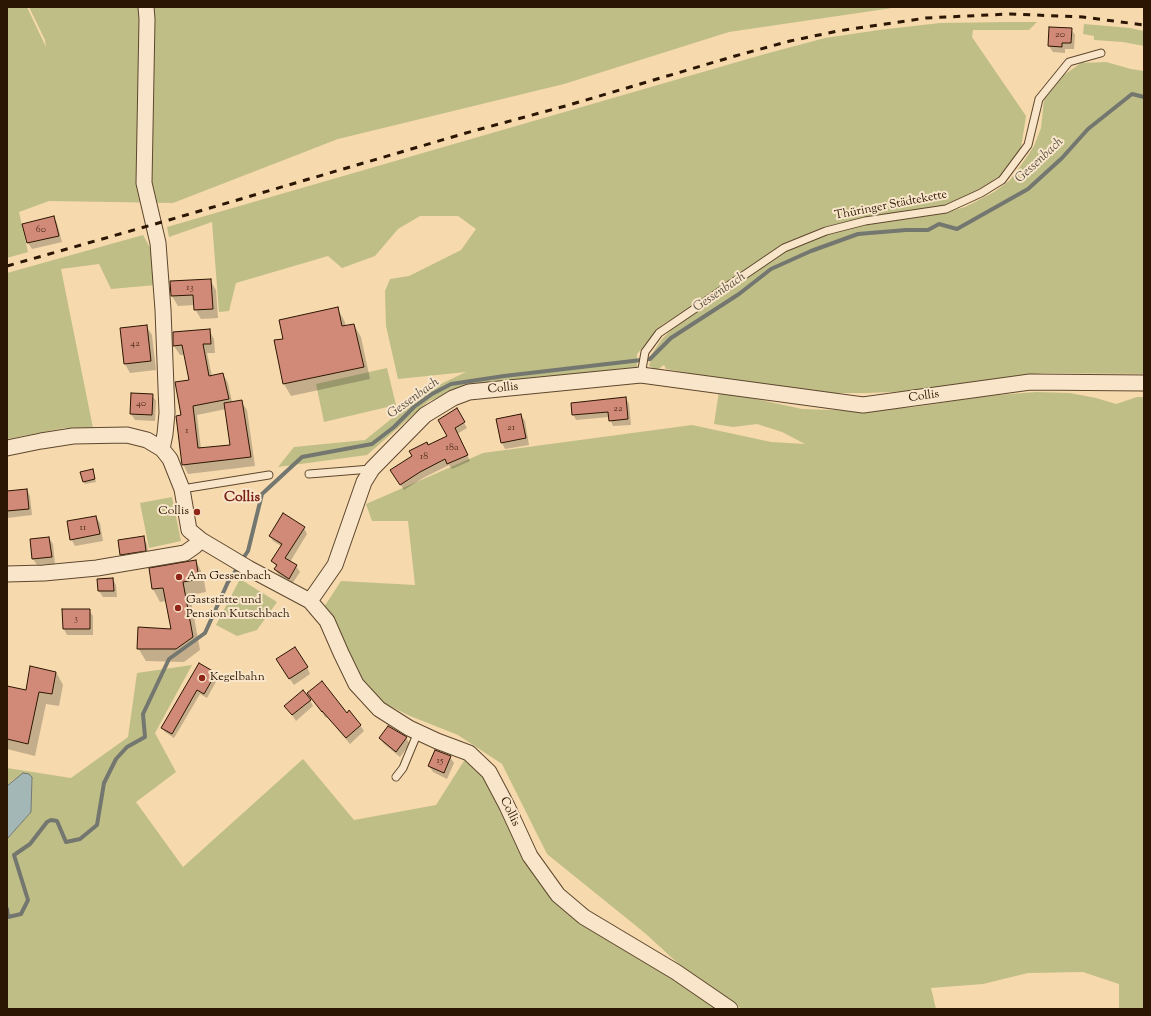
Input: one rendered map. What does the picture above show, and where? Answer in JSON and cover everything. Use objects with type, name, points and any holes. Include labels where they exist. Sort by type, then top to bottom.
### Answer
[{"type":"street","points":[[146,7],[144,183],[158,243],[162,302],[166,413],[165,434],[162,449]]},
{"type":"street","name":"Collis","points":[[310,601],[335,565],[364,482],[372,469],[425,415],[453,398],[469,392],[641,371],[706,383],[863,405],[1030,382],[1144,383]]},
{"type":"street","name":"Collis","points":[[7,448],[73,436],[127,435],[147,440],[162,449],[170,459],[182,489],[189,530],[201,540],[248,568],[310,601],[327,621],[340,653],[356,684],[380,709],[418,732],[469,753],[489,772],[507,806],[530,856],[558,895],[584,917],[676,972],[730,1009]]},
{"type":"street","points":[[7,574],[44,573],[97,568],[150,560],[185,553],[201,540]]},
{"type":"lane","name":"Thüringer Städtekette","points":[[641,371],[645,352],[659,333],[784,248],[826,231],[865,221],[946,209],[981,193],[1002,180],[1028,146],[1039,99],[1069,62],[1101,53]]},
{"type":"lane","points":[[309,474],[372,469]]},
{"type":"lane","points":[[182,489],[269,475]]},
{"type":"lane","points":[[396,777],[403,768],[418,732]]},
{"type":"shaded area","points":[[7,7],[27,7],[46,47],[45,40],[29,7],[899,7],[729,32],[564,84],[338,139],[173,203],[49,201],[19,212],[28,252],[7,258]]},
{"type":"shaded area","points":[[1037,22],[1029,30],[973,30],[972,37],[1026,116],[1021,148],[1002,175],[973,193],[945,206],[865,217],[824,227],[781,247],[661,326],[637,354],[637,367],[466,386],[429,401],[367,455],[278,467],[294,447],[365,440],[426,391],[466,372],[398,379],[386,326],[385,291],[390,279],[409,276],[461,250],[476,229],[458,216],[420,216],[398,229],[375,256],[342,268],[328,256],[236,283],[229,311],[219,312],[212,222],[169,237],[167,227],[825,38],[940,23]]},
{"type":"shaded area","points":[[1084,24],[1130,28],[1144,31],[1144,46],[1123,42],[1094,40],[1094,36],[1083,34]]},
{"type":"shaded area","points":[[1106,62],[1144,71],[1144,374],[1043,373],[914,391],[822,393],[740,382],[666,369],[664,365],[657,370],[649,366],[653,352],[662,339],[672,329],[775,257],[795,247],[839,230],[941,214],[965,207],[994,192],[1010,180],[1034,146],[1041,128],[1044,99],[1064,75],[1081,63]]},
{"type":"shaded area","points":[[143,235],[154,255],[156,285],[111,289],[99,264],[61,269],[93,428],[64,428],[7,439],[7,273]]},
{"type":"shaded area","points":[[387,368],[396,405],[324,422],[316,384]]},
{"type":"shaded area","points":[[719,391],[802,409],[864,411],[915,407],[985,396],[1036,392],[1070,393],[1116,404],[1137,397],[1144,397],[1144,1009],[1119,1009],[1119,984],[1083,972],[1028,973],[983,984],[931,988],[936,1009],[742,1009],[684,969],[646,934],[547,854],[502,764],[458,735],[410,716],[382,702],[361,680],[324,607],[341,581],[415,585],[408,521],[372,521],[366,504],[483,453],[692,425],[771,442],[805,444],[782,432],[757,424],[733,427],[714,424]]},
{"type":"shaded area","points":[[172,497],[181,541],[149,548],[140,503]]},
{"type":"shaded area","points":[[240,579],[277,602],[257,630],[237,636],[216,625]]},
{"type":"shaded area","points":[[192,665],[155,733],[176,772],[136,802],[183,867],[303,759],[354,820],[436,805],[469,753],[558,895],[730,1009],[7,1009],[7,839],[31,812],[32,777],[13,780],[7,786],[7,768],[71,778],[128,737],[137,673]]},
{"type":"shaded area","points":[[23,773],[29,774],[32,777],[31,812],[7,839],[7,786]]},
{"type":"building","points":[[1049,27],[1072,28],[1071,43],[1062,43],[1062,47],[1048,46]]},
{"type":"building","points":[[54,216],[59,236],[27,243],[22,224]]},
{"type":"building","points":[[211,279],[213,309],[194,310],[193,295],[171,296],[170,281]]},
{"type":"building","points":[[338,307],[342,326],[354,324],[364,367],[283,384],[274,340],[283,339],[279,320]]},
{"type":"building","points":[[147,325],[151,361],[124,364],[120,328]]},
{"type":"building","points":[[210,329],[211,344],[203,344],[209,376],[223,373],[229,399],[193,406],[198,448],[230,445],[224,403],[242,400],[251,457],[182,465],[176,416],[181,415],[175,382],[189,380],[182,345],[173,346],[173,332]]},
{"type":"building","points":[[131,393],[153,394],[152,415],[130,414]]},
{"type":"building","points":[[626,397],[628,419],[609,421],[608,412],[572,415],[571,403]]},
{"type":"building","points":[[457,408],[465,422],[455,428],[468,455],[447,464],[445,459],[420,472],[400,485],[390,470],[412,456],[409,451],[427,442],[428,445],[447,436],[438,420]]},
{"type":"building","points":[[521,414],[526,438],[501,443],[496,419]]},
{"type":"building","points":[[93,469],[95,479],[83,482],[80,472]]},
{"type":"building","points":[[27,489],[29,509],[7,511],[7,491]]},
{"type":"building","points":[[283,513],[305,527],[285,558],[297,565],[289,579],[274,569],[277,565],[271,561],[282,544],[269,536]]},
{"type":"building","points":[[96,516],[100,534],[70,540],[67,521]]},
{"type":"building","points":[[144,536],[146,551],[120,555],[118,540]]},
{"type":"building","points":[[49,537],[52,557],[32,559],[30,539]]},
{"type":"building","name":"Gaststätte und Pension Kutschbach","points":[[196,560],[199,579],[183,582],[193,637],[176,649],[137,649],[138,627],[171,629],[163,588],[152,589],[149,568]]},
{"type":"building","points":[[113,578],[114,591],[98,591],[97,579]]},
{"type":"building","points":[[62,609],[90,609],[90,629],[63,629]]},
{"type":"building","points":[[295,647],[308,667],[289,679],[276,659]]},
{"type":"building","points":[[199,663],[216,673],[204,694],[197,690],[172,734],[161,728]]},
{"type":"building","points":[[30,666],[56,672],[52,694],[39,692],[28,744],[7,739],[7,686],[26,690]]},
{"type":"building","points":[[322,681],[347,713],[349,710],[361,725],[346,738],[307,693]]},
{"type":"building","points":[[303,690],[311,700],[292,715],[284,706]]},
{"type":"building","points":[[388,726],[407,737],[396,752],[379,738]]},
{"type":"building","points":[[435,750],[451,756],[444,773],[428,766]]},
{"type":"waterway","name":"Gessenbach","points":[[242,560],[248,551],[262,494],[302,457],[372,444],[394,427],[414,407],[432,394],[451,384],[504,376],[650,359],[671,338],[739,294],[771,269],[811,251],[858,234],[906,230],[928,230],[939,224],[957,229],[1028,189],[1062,158],[1088,129],[1132,94],[1144,97]]},
{"type":"waterway","name":"Gessenbach","points":[[7,909],[8,917],[21,914],[28,900],[14,855],[30,844],[47,822],[51,820],[57,821],[66,842],[80,839],[97,825],[104,783],[116,759],[127,747],[145,737],[143,714],[169,659],[205,633],[228,582],[239,566]]},
{"type":"railway","points":[[7,266],[790,41],[838,31],[926,18],[1010,14],[1083,17],[1144,25]]},
{"type":"place","name":"Collis","points":[[197,512]]},
{"type":"place","name":"Am Gessenbach","points":[[179,577]]},
{"type":"place","name":"Gaststätte und Pension Kutschbach","points":[[178,608]]},
{"type":"place","name":"Kegelbahn","points":[[202,678]]},
{"type":"district","name":"Collis","points":[[242,499]]}]
